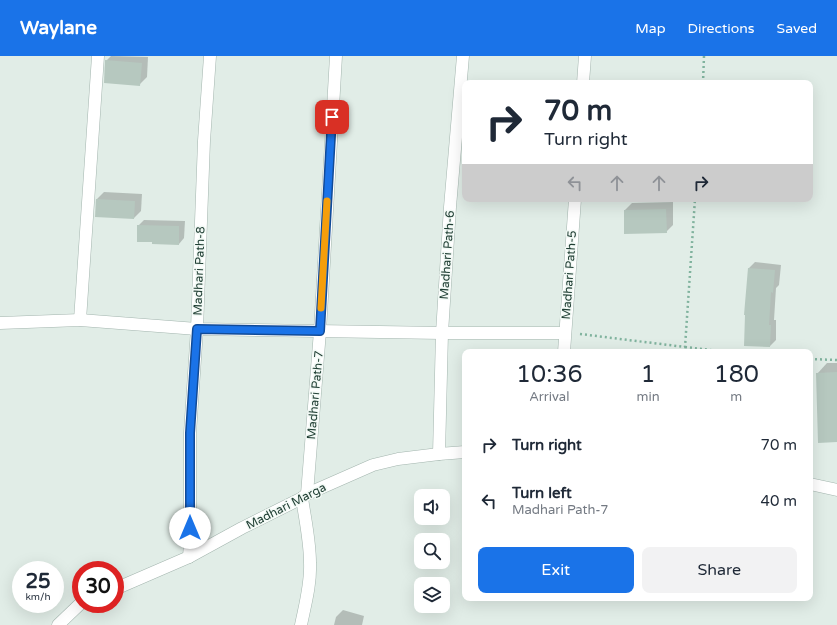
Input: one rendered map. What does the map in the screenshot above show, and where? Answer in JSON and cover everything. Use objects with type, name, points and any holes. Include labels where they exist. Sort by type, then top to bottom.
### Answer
[{"type":"street","points":[[80,320],[98,56]]},
{"type":"street","name":"Madhari Path-8","points":[[189,557],[190,433],[197,329],[204,141],[210,56]]},
{"type":"street","name":"Madhari Path-7","points":[[301,625],[311,564],[304,496],[320,331],[336,56]]},
{"type":"street","name":"Madhari Path-6","points":[[440,454],[442,333],[463,56]]},
{"type":"street","points":[[583,80],[585,56]]},
{"type":"street","name":"Madhari Path-5","points":[[564,349],[575,202]]},
{"type":"street","points":[[0,323],[80,320],[197,329],[442,333],[565,333]]},
{"type":"street","name":"Madhari Marga","points":[[124,585],[189,557],[304,496],[373,465],[398,459],[462,452]]},
{"type":"street","points":[[813,485],[837,490]]},
{"type":"street","points":[[58,625],[72,612]]},
{"type":"path","points":[[703,80],[704,56]]},
{"type":"path","points":[[685,347],[695,202]]},
{"type":"path","points":[[565,333],[702,349]]},
{"type":"path","points":[[813,359],[837,360]]},
{"type":"building","points":[[105,60],[142,63],[140,86],[104,83]]},
{"type":"building","points":[[96,199],[135,201],[134,219],[95,217]]},
{"type":"building","points":[[666,209],[667,233],[624,234],[624,210]]},
{"type":"building","points":[[137,225],[179,226],[179,245],[137,242]]},
{"type":"building","points":[[748,268],[775,270],[773,293],[771,292],[769,325],[771,325],[770,347],[744,346],[744,315]]},
{"type":"building","points":[[837,372],[837,442],[818,443],[816,373]]},
{"type":"slow traffic","points":[[321,308],[327,201]]},
{"type":"route","points":[[190,528],[190,433],[197,329],[320,331],[332,117]]}]
